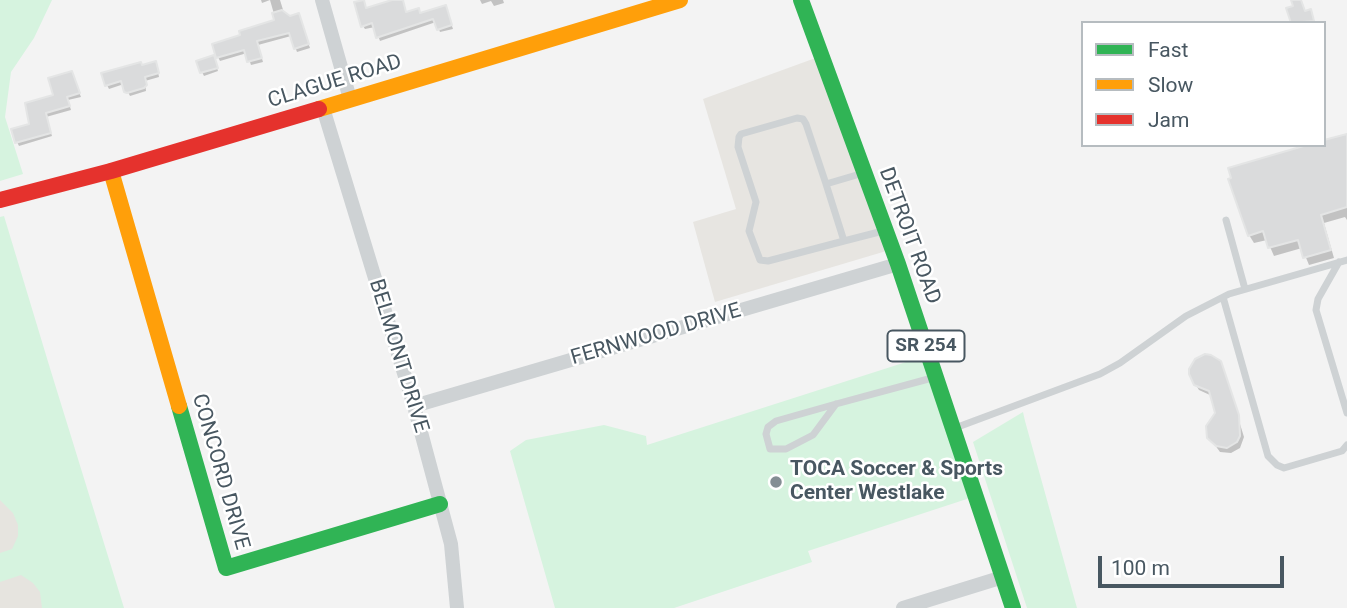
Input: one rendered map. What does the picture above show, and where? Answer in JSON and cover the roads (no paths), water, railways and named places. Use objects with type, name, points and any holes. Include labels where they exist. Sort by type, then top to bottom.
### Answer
[{"type":"main road","name":"CLAGUE ROAD","points":[[0,200],[111,171],[680,0]]},
{"type":"main road","name":"DETROIT ROAD","points":[[801,0],[898,264],[1013,608]]},
{"type":"main road","name":"CONCORD DRIVE","points":[[111,171],[226,568],[440,504]]},
{"type":"street","points":[[322,0],[350,99]]},
{"type":"street","name":"BELMONT DRIVE","points":[[323,108],[414,407],[451,544],[457,608]]},
{"type":"street","name":"FERNWOOD DRIVE","points":[[414,407],[898,264]]},
{"type":"street","points":[[903,608],[1003,577]]},
{"type":"lane","points":[[844,241],[806,124],[797,118],[741,134],[738,147],[756,202],[749,231],[760,260],[768,261],[886,230]]},
{"type":"lane","points":[[827,184],[864,173]]},
{"type":"lane","points":[[1226,220],[1245,289]]},
{"type":"lane","points":[[953,429],[1100,374],[1186,316],[1223,297],[1343,261]]},
{"type":"lane","points":[[1343,261],[1318,299],[1316,310],[1347,413]]},
{"type":"lane","points":[[1223,297],[1268,456],[1277,466],[1284,468],[1342,451],[1347,445]]},
{"type":"lane","points":[[836,404],[813,435],[786,449],[770,449],[766,434],[768,427],[776,421],[836,404],[936,376]]},
{"type":"place","name":"TOCA Soccer & Sports Center Westlake","points":[[776,482]]}]
